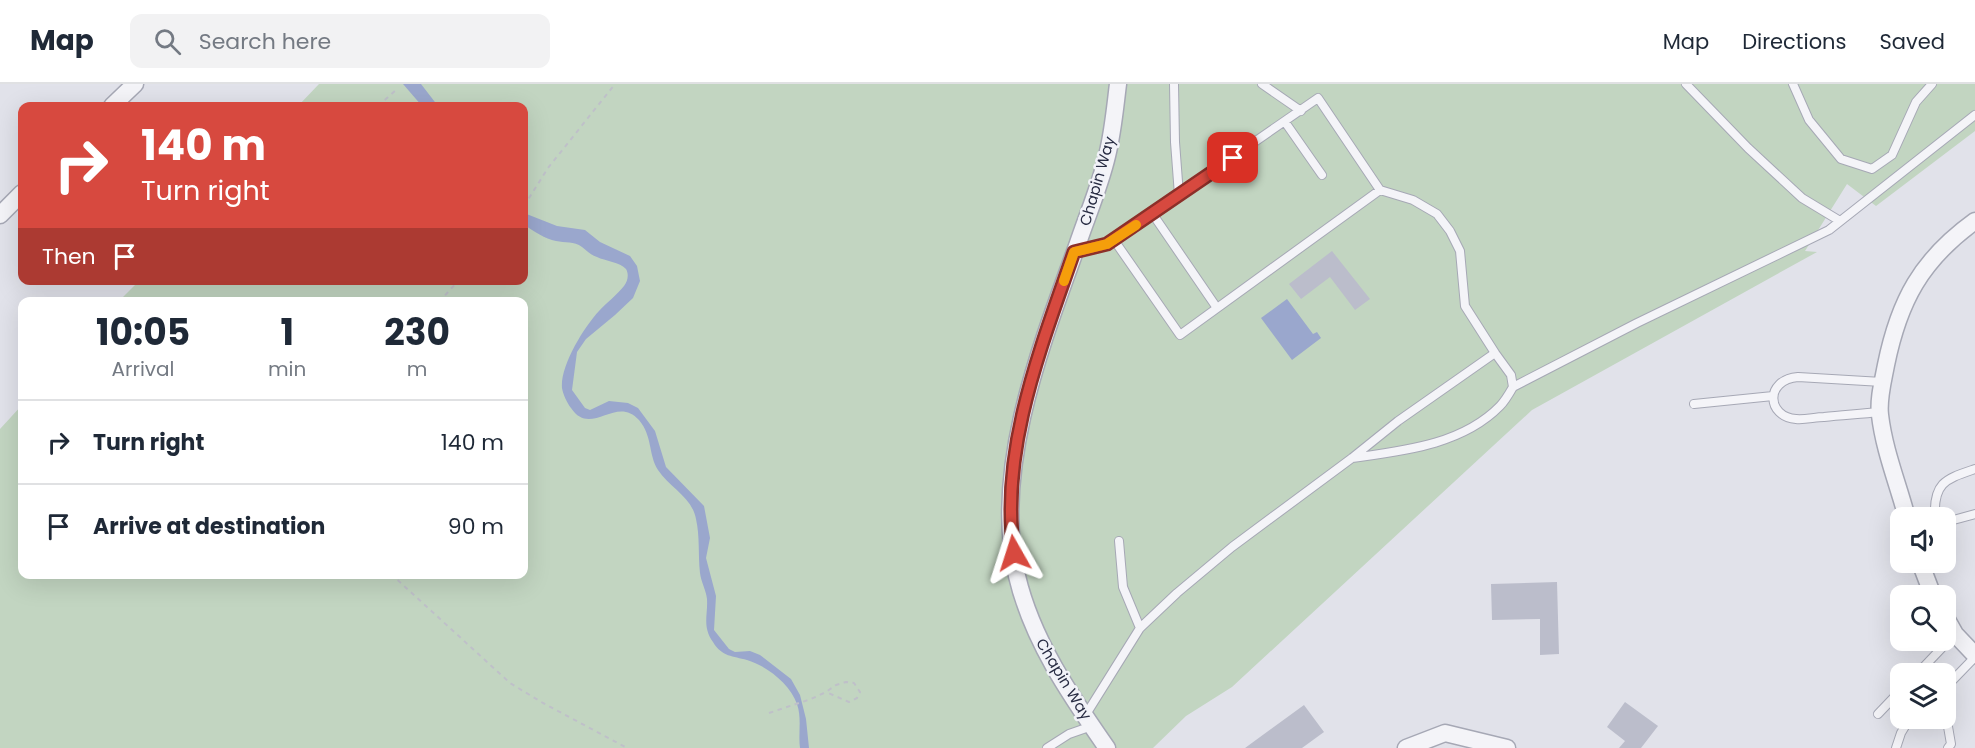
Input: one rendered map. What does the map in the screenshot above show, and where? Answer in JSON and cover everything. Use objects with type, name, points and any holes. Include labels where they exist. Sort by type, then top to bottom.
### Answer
[{"type":"street","points":[[116,102],[135,84]]},
{"type":"street","name":"Chapin Way","points":[[1107,748],[1045,651],[1029,616],[1017,576],[1010,530],[1011,493],[1018,436],[1033,378],[1107,157],[1118,84]]},
{"type":"street","points":[[0,215],[18,197]]},
{"type":"street","points":[[1904,507],[1888,452],[1880,412],[1882,382],[1890,342],[1898,317],[1920,274],[1945,244],[1975,221]]},
{"type":"street","points":[[1956,635],[1975,656]]},
{"type":"street","points":[[1406,748],[1445,733],[1507,748]]},
{"type":"lane","points":[[1174,84],[1179,195]]},
{"type":"lane","points":[[1262,84],[1301,111]]},
{"type":"lane","points":[[1686,84],[1748,148],[1802,198],[1840,221]]},
{"type":"lane","points":[[1794,84],[1809,120],[1841,159],[1872,169],[1892,155],[1916,102],[1932,84]]},
{"type":"lane","points":[[1074,252],[1107,244],[1114,240],[1318,98],[1380,190],[1413,200],[1437,214],[1450,231],[1460,251],[1465,306],[1511,375],[1513,387]]},
{"type":"lane","points":[[1352,458],[1404,451],[1458,434],[1477,425],[1501,406],[1513,387],[1637,323],[1829,230],[1975,115]]},
{"type":"lane","points":[[1285,122],[1322,175]]},
{"type":"lane","points":[[1114,240],[1180,335],[1380,190]]},
{"type":"lane","points":[[1152,213],[1217,308]]},
{"type":"lane","points":[[1047,748],[1088,721],[1140,628],[1177,593],[1232,547],[1398,421],[1496,353]]},
{"type":"lane","points":[[1880,412],[1795,419],[1779,412],[1773,396],[1774,389],[1788,378],[1882,382]]},
{"type":"lane","points":[[1694,404],[1773,396]]},
{"type":"lane","points":[[1936,507],[1940,485],[1949,478],[1975,469]]},
{"type":"lane","points":[[1956,519],[1975,514]]},
{"type":"lane","points":[[1119,541],[1123,587],[1140,628]]},
{"type":"lane","points":[[1927,663],[1939,651]]},
{"type":"lane","points":[[1956,676],[1975,656]]},
{"type":"lane","points":[[1878,714],[1890,701]]},
{"type":"lane","points":[[1896,748],[1903,729]]},
{"type":"lane","points":[[1947,748],[1950,744],[1948,729]]},
{"type":"path","points":[[528,199],[548,168],[615,84]]},
{"type":"path","points":[[382,102],[396,90]]},
{"type":"path","points":[[444,297],[454,285]]},
{"type":"path","points":[[396,579],[510,683],[543,704],[627,748]]},
{"type":"path","points":[[769,713],[811,699],[836,685],[851,682],[860,692],[857,698],[849,702],[826,692]]},
{"type":"green space","points":[[319,84],[1975,84],[1975,131],[1876,206],[1847,184],[1805,251],[1817,252],[1532,410],[1232,687],[1186,716],[1153,748],[0,748],[0,429],[18,409],[18,579],[528,579],[528,297],[123,297],[135,285],[528,285],[528,102],[302,102]]},
{"type":"water","points":[[403,84],[421,84],[435,102],[419,102]]},
{"type":"water","points":[[528,215],[557,226],[585,230],[600,242],[630,256],[637,266],[640,281],[633,298],[586,339],[577,352],[572,390],[585,408],[590,410],[609,401],[628,403],[638,408],[655,431],[666,467],[704,506],[710,538],[706,558],[716,596],[714,630],[729,649],[735,652],[750,651],[760,655],[791,679],[800,695],[806,719],[809,748],[800,748],[800,720],[797,704],[783,683],[755,663],[720,651],[710,636],[707,626],[707,599],[700,573],[698,532],[694,511],[658,470],[649,439],[639,420],[630,413],[621,411],[587,419],[579,416],[564,396],[562,379],[574,347],[593,318],[625,284],[628,275],[626,269],[593,255],[576,244],[552,240],[528,227]]},
{"type":"water","points":[[1287,299],[1313,334],[1317,332],[1321,338],[1292,360],[1261,318]]},
{"type":"building","points":[[1332,251],[1370,299],[1355,310],[1330,277],[1301,299],[1289,284]]},
{"type":"building","points":[[1557,582],[1559,654],[1540,655],[1540,619],[1492,620],[1491,584]]},
{"type":"building","points":[[1625,702],[1658,726],[1641,748],[1619,748],[1625,741],[1607,727]]},
{"type":"building","points":[[1304,705],[1324,732],[1302,748],[1245,748]]},
{"type":"slow traffic","points":[[1064,281],[1074,252],[1107,244],[1136,225]]},
{"type":"route","points":[[1014,553],[1010,530],[1011,493],[1018,436],[1033,378],[1074,252],[1107,244],[1233,158]]}]
